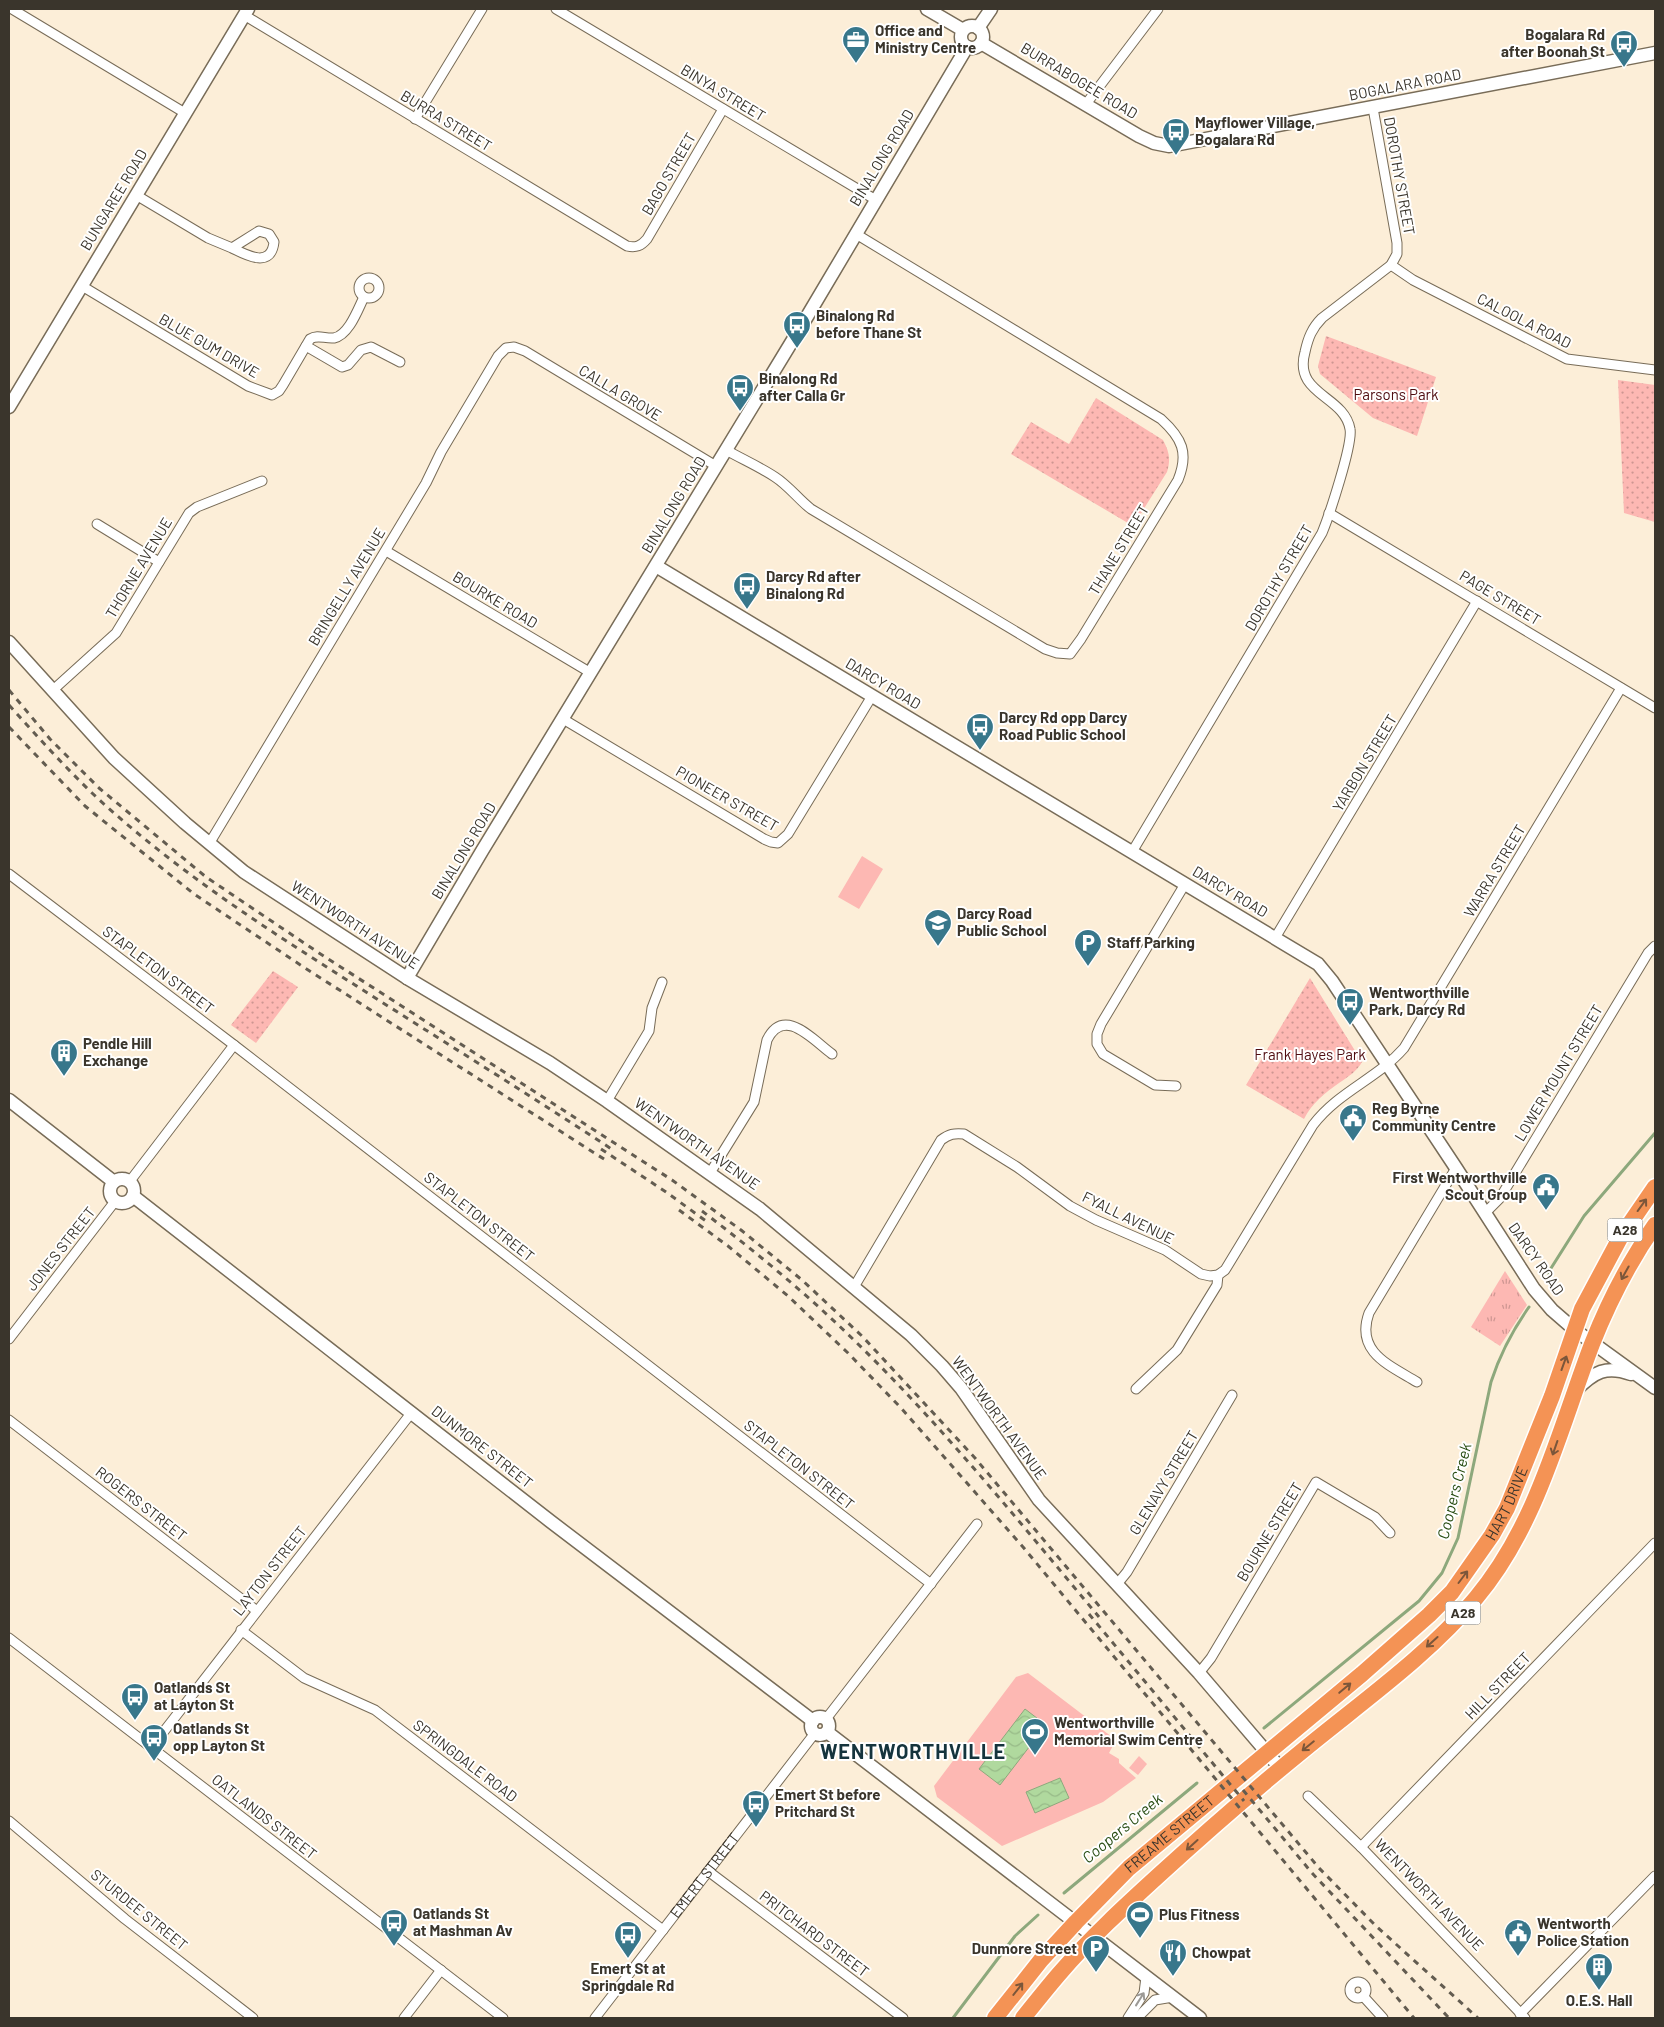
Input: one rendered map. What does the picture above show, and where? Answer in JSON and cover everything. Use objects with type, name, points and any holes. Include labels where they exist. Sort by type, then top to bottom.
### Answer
[{"type":"highway","name":"HART DRIVE","points":[[1266,1752],[1362,1674],[1429,1615],[1452,1592],[1473,1563],[1507,1508],[1552,1396],[1582,1309],[1620,1238],[1655,1187]]},
{"type":"highway","name":"HART DRIVE","points":[[1281,1769],[1414,1659],[1453,1624],[1477,1597],[1505,1558],[1535,1502],[1593,1342],[1614,1293],[1637,1251],[1655,1225]]},
{"type":"highway","name":"FREAME STREET","points":[[1076,1922],[1129,1868],[1266,1752]]},
{"type":"highway","name":"FREAME STREET","points":[[1094,1936],[1190,1846],[1281,1769]]},
{"type":"highway","name":"A28","points":[[995,2018],[1041,1960],[1076,1922]]},
{"type":"highway","name":"A28","points":[[1023,2018],[1059,1974],[1094,1936]]},
{"type":"street","points":[[12,9],[185,113]]},
{"type":"street","points":[[415,118],[482,9]]},
{"type":"street","name":"BINYA STREET","points":[[556,9],[876,200]]},
{"type":"street","points":[[927,9],[963,30]]},
{"type":"street","points":[[978,28],[991,9]]},
{"type":"street","points":[[1086,104],[1158,9]]},
{"type":"street","name":"BUNGAREE ROAD","points":[[9,407],[246,12]]},
{"type":"street","name":"BURRA STREET","points":[[246,12],[415,118],[627,246],[634,248]]},
{"type":"street","points":[[972,26],[978,28],[983,35],[981,43],[976,47],[967,47],[962,40],[963,30],[972,26]]},
{"type":"street","name":"BURRABOGEE ROAD","points":[[981,43],[1147,141],[1160,145]]},
{"type":"street","name":"BINALONG ROAD","points":[[407,978],[967,47]]},
{"type":"street","name":"BOGALARA ROAD","points":[[1160,145],[1178,145],[1655,53]]},
{"type":"street","name":"DOROTHY STREET","points":[[1132,852],[1322,533],[1330,513],[1349,445],[1350,430],[1348,421],[1342,412],[1310,384],[1302,370],[1309,334],[1322,318],[1391,266],[1397,254],[1397,243],[1373,108]]},
{"type":"street","name":"BAGO STREET","points":[[634,248],[647,239],[723,109]]},
{"type":"street","points":[[136,195],[208,238],[232,248]]},
{"type":"street","name":"THANE STREET","points":[[726,450],[774,476],[811,509],[1045,649],[1057,653],[1070,654],[1082,639],[1178,480],[1183,468],[1184,456],[1180,441],[1172,429],[1161,419],[856,234]]},
{"type":"street","name":"CALOOLA ROAD","points":[[1391,266],[1413,280],[1567,359],[1655,370]]},
{"type":"street","name":"BLUE GUM DRIVE","points":[[82,286],[248,386],[269,394],[276,394],[283,385],[306,346]]},
{"type":"street","points":[[364,297],[346,329],[341,334],[334,338],[313,337],[306,346],[342,367],[348,365],[361,350],[371,346],[400,362]]},
{"type":"street","name":"CALLA GROVE","points":[[509,347],[524,351],[716,466]]},
{"type":"street","name":"BRINGELLY AVENUE","points":[[209,844],[386,551],[498,356],[509,347]]},
{"type":"street","name":"THORNE AVENUE","points":[[52,690],[116,633],[186,517],[193,510],[262,481]]},
{"type":"street","name":"PAGE STREET","points":[[1330,513],[1655,708]]},
{"type":"street","points":[[97,524],[159,562]]},
{"type":"street","name":"BOURKE ROAD","points":[[386,551],[591,673]]},
{"type":"street","name":"DARCY ROAD","points":[[656,566],[1275,938],[1323,969],[1534,1289],[1552,1310],[1575,1330],[1655,1388]]},
{"type":"street","name":"YARBON STREET","points":[[1275,938],[1478,601]]},
{"type":"street","name":"WENTWORTH AVENUE","points":[[9,642],[114,758],[209,844],[244,872],[407,978],[550,1063],[607,1101],[760,1209],[910,1335],[942,1366],[961,1388],[1039,1500],[1200,1672],[1281,1769]]},
{"type":"street","name":"WARRA STREET","points":[[1388,1065],[1404,1048],[1621,688]]},
{"type":"street","name":"PIONEER STREET","points":[[563,719],[764,839],[778,843],[788,834],[872,696]]},
{"type":"street","name":"STAPLETON STREET","points":[[9,874],[234,1045],[931,1584]]},
{"type":"street","points":[[1176,1086],[1155,1085],[1103,1054],[1097,1044],[1097,1034],[1101,1024],[1185,884]]},
{"type":"street","name":"LOWER MOUNT STREET","points":[[1485,1213],[1500,1198],[1648,953],[1655,946]]},
{"type":"street","points":[[607,1101],[649,1031],[652,1008],[662,982]]},
{"type":"street","points":[[710,1173],[754,1102],[767,1040],[771,1031],[778,1026],[793,1025],[832,1054]]},
{"type":"street","points":[[130,1181],[234,1045]]},
{"type":"street","points":[[1136,1389],[1177,1350],[1217,1285],[1218,1275],[1231,1262],[1321,1114],[1339,1097],[1388,1065]]},
{"type":"street","points":[[9,1100],[114,1182]]},
{"type":"street","name":"FYALL AVENUE","points":[[854,1287],[941,1140],[956,1133],[964,1134],[1017,1167],[1070,1206],[1096,1220],[1165,1250],[1201,1274],[1218,1275]]},
{"type":"street","points":[[1417,1382],[1384,1363],[1371,1350],[1366,1334],[1366,1320],[1456,1168]]},
{"type":"street","points":[[123,1179],[130,1181],[134,1187],[133,1196],[124,1202],[116,1200],[111,1190],[114,1182],[123,1179]]},
{"type":"street","name":"DUNMORE STREET","points":[[133,1196],[818,1729],[1076,1922],[1200,2018]]},
{"type":"street","name":"JONES STREET","points":[[9,1339],[116,1200]]},
{"type":"street","points":[[1576,1390],[1588,1379],[1602,1371],[1616,1369],[1641,1377]]},
{"type":"street","name":"GLENAVY STREET","points":[[1118,1583],[1127,1572],[1232,1395]]},
{"type":"street","name":"LAYTON STREET","points":[[151,1748],[412,1412]]},
{"type":"street","name":"ROGERS STREET","points":[[9,1420],[257,1611]]},
{"type":"street","name":"BOURNE STREET","points":[[1200,1672],[1211,1658],[1316,1482],[1375,1517],[1390,1533]]},
{"type":"street","points":[[818,1729],[830,1727],[826,1719],[977,1524]]},
{"type":"street","name":"HILL STREET","points":[[1361,1847],[1655,1543]]},
{"type":"street","name":"SPRINGDALE ROAD","points":[[241,1630],[304,1678],[375,1710],[663,1930]]},
{"type":"street","name":"OATLANDS STREET","points":[[9,1638],[503,2018]]},
{"type":"street","name":"EMERT STREET","points":[[595,2018],[818,1729]]},
{"type":"street","name":"WENTWORTH AVENUE","points":[[1308,1796],[1361,1847],[1522,2016]]},
{"type":"street","name":"STURDEE STREET","points":[[9,1821],[125,1919],[254,2018]]},
{"type":"street","name":"PRITCHARD STREET","points":[[708,1871],[903,2018]]},
{"type":"street","points":[[1522,2016],[1655,1876]]},
{"type":"street","points":[[404,2018],[441,1970]]},
{"type":"street","points":[[1128,2018],[1144,1992],[1146,1977]]},
{"type":"street","points":[[1363,1996],[1383,2018]]},
{"type":"street","points":[[1137,2018],[1154,2000],[1173,1997]]},
{"type":"green space","name":"Parsons Park","points":[[1326,336],[1436,377],[1417,436],[1373,418],[1320,374],[1318,366]]},
{"type":"green space","points":[[1618,380],[1655,385],[1655,522],[1624,513]]},
{"type":"green space","points":[[1096,398],[1163,440],[1168,452],[1169,463],[1167,472],[1133,526],[1011,454],[1031,422],[1069,444]]},
{"type":"green space","points":[[862,856],[883,869],[859,909],[838,897]]},
{"type":"green space","points":[[273,971],[298,987],[256,1043],[231,1025]]},
{"type":"green space","name":"Frank Hayes Park","points":[[1310,978],[1362,1062],[1352,1074],[1319,1099],[1304,1119],[1246,1085]]},
{"type":"green space","points":[[1505,1271],[1527,1305],[1500,1346],[1471,1327]]},
{"type":"green space","name":"Wentworthville Memorial Swim Centre","points":[[1028,1673],[1116,1740],[1109,1753],[1119,1759],[1119,1763],[1136,1778],[1103,1802],[1002,1846],[937,1797],[934,1786],[1016,1677]]},
{"type":"green space","points":[[1139,1756],[1147,1764],[1138,1775],[1129,1768]]},
{"type":"water","points":[[1025,1709],[1046,1725],[1000,1785],[979,1769]]},
{"type":"water","points":[[1060,1778],[1069,1798],[1035,1813],[1026,1792]]},
{"type":"waterway","name":"Coopers Creek","points":[[1548,1273],[1584,1216],[1655,1133]]},
{"type":"waterway","name":"Coopers Creek","points":[[1264,1728],[1419,1601],[1442,1573],[1458,1538],[1491,1382],[1507,1343],[1529,1307]]},
{"type":"waterway","name":"Coopers Creek","points":[[1064,1893],[1197,1783]]},
{"type":"waterway","name":"Coopers Creek","points":[[953,2018],[1015,1936],[1038,1915]]},
{"type":"railway","points":[[9,690],[50,739],[99,788],[206,877],[316,951],[672,1180],[741,1230],[802,1280],[862,1336],[975,1458],[1319,1868],[1377,1927],[1478,2018]]},
{"type":"railway","points":[[9,705],[92,793],[153,846],[186,871],[286,941],[613,1150]]},
{"type":"railway","points":[[9,727],[85,806],[194,894],[305,968],[607,1161]]},
{"type":"railway","points":[[601,1149],[706,1221]]},
{"type":"railway","points":[[679,1210],[728,1246],[788,1296],[848,1353],[902,1409],[1023,1547],[1414,2018]]},
{"type":"railway","points":[[702,1211],[801,1291],[889,1375],[981,1477],[1099,1617]]},
{"type":"railway","points":[[1089,1614],[1244,1801]]},
{"type":"railway","points":[[1243,1790],[1312,1873],[1449,2018]]},
{"type":"place","name":"Office and Ministry Centre","points":[[856,64]]},
{"type":"place","name":"Bogalara Rd after Boonah St","points":[[1624,68]]},
{"type":"place","name":"Mayflower Village, Bogalara Rd","points":[[1176,156]]},
{"type":"place","name":"Binalong Rd before Thane St","points":[[797,349]]},
{"type":"place","name":"Binalong Rd after Calla Gr","points":[[740,412]]},
{"type":"place","name":"Darcy Rd after Binalong Rd","points":[[747,610]]},
{"type":"place","name":"Darcy Rd opp Darcy Road Public School","points":[[980,751]]},
{"type":"place","name":"Darcy Road Public School","points":[[938,947]]},
{"type":"place","name":"Staff Parking","points":[[1088,967]]},
{"type":"place","name":"Wentworthville Park, Darcy Rd","points":[[1350,1026]]},
{"type":"place","name":"Pendle Hill Exchange","points":[[64,1077]]},
{"type":"place","name":"Reg Byrne Community Centre","points":[[1353,1142]]},
{"type":"place","name":"First Wentworthville Scout Group","points":[[1546,1211]]},
{"type":"place","name":"Oatlands St at Layton St","points":[[135,1721]]},
{"type":"place","name":"Wentworthville Memorial Swim Centre","points":[[1035,1756]]},
{"type":"place","name":"Oatlands St opp Layton St","points":[[154,1762]]},
{"type":"place","name":"Emert St before Pritchard St","points":[[756,1828]]},
{"type":"place","name":"Plus Fitness","points":[[1140,1939]]},
{"type":"place","name":"Oatlands St at Mashman Av","points":[[394,1947]]},
{"type":"place","name":"Wentworth Police Station","points":[[1518,1957]]},
{"type":"place","name":"Emert St at Springdale Rd","points":[[628,1959]]},
{"type":"place","name":"Dunmore Street","points":[[1096,1973]]},
{"type":"place","name":"Chowpat","points":[[1173,1977]]},
{"type":"place","name":"O.E.S. Hall","points":[[1599,1991]]},
{"type":"district","name":"WENTWORTHVILLE","points":[[913,1752]]}]
